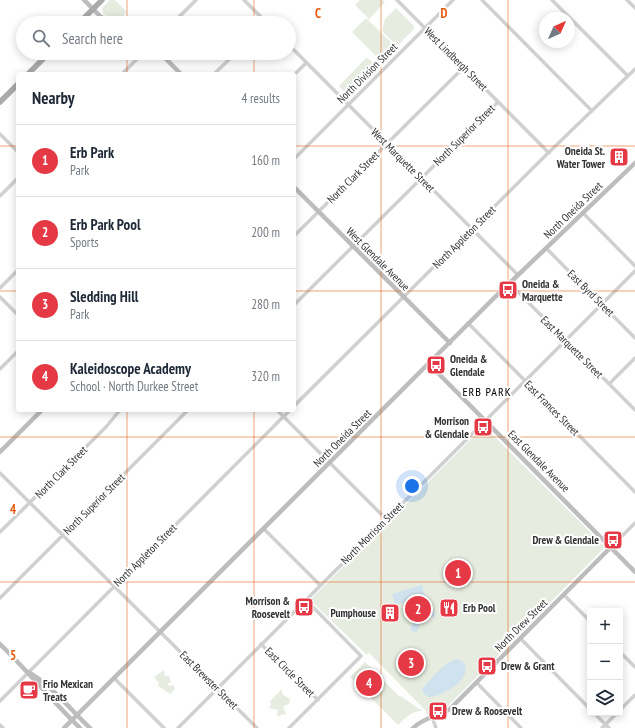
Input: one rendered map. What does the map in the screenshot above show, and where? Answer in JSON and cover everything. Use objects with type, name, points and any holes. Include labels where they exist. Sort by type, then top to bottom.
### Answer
[{"type":"main road","points":[[84,0],[99,16]]},
{"type":"main road","points":[[86,16],[102,0]]},
{"type":"main road","points":[[30,72],[42,60]]},
{"type":"main road","points":[[167,60],[179,72]]},
{"type":"main road","points":[[0,102],[16,86]]},
{"type":"main road","name":"North Oneida Street","points":[[64,728],[450,343],[468,323],[635,163]]},
{"type":"main road","name":"West Glendale Avenue","points":[[296,189],[450,343]]},
{"type":"main road","name":"East Glendale Avenue","points":[[429,364],[635,572]]},
{"type":"main road","points":[[0,452],[40,412]]},
{"type":"main road","name":"North Drew Street","points":[[413,728],[421,721],[450,709],[611,547]]},
{"type":"main road","points":[[0,644],[80,728]]},
{"type":"main road","points":[[28,672],[34,675],[50,689],[90,728]]},
{"type":"street","points":[[180,16],[196,0]]},
{"type":"street","points":[[244,0],[259,16]]},
{"type":"street","name":"West Lindbergh Street","points":[[397,0],[548,153]]},
{"type":"street","name":"North Division Street","points":[[296,156],[453,0]]},
{"type":"street","points":[[482,0],[592,111]]},
{"type":"street","points":[[552,0],[628,76]]},
{"type":"street","points":[[627,0],[635,8]]},
{"type":"street","name":"West Marquette Street","points":[[296,52],[518,274]]},
{"type":"street","points":[[124,72],[136,60]]},
{"type":"street","points":[[216,72],[229,60]]},
{"type":"street","points":[[296,73],[306,63]]},
{"type":"street","name":"North Clark Street","points":[[296,234],[464,67]]},
{"type":"street","name":"North Appleton Street","points":[[296,404],[472,228],[635,69]]},
{"type":"street","name":"North Superior Street","points":[[296,302],[498,102]]},
{"type":"street","points":[[0,134],[16,150]]},
{"type":"street","points":[[0,196],[16,180]]},
{"type":"street","points":[[583,213],[635,266]]},
{"type":"street","name":"East Byrd Street","points":[[546,248],[635,338]]},
{"type":"street","name":"North Morrison Street","points":[[178,728],[635,271]]},
{"type":"street","points":[[0,288],[16,272]]},
{"type":"street","name":"East Marquette Street","points":[[509,283],[635,410]]},
{"type":"street","points":[[0,297],[16,313]]},
{"type":"street","name":"East Frances Street","points":[[468,323],[635,492]]},
{"type":"street","points":[[0,369],[16,353]]},
{"type":"street","points":[[609,384],[635,358]]},
{"type":"street","name":"North Superior Street","points":[[0,598],[186,412]]},
{"type":"street","points":[[278,412],[386,519]]},
{"type":"street","name":"North Appleton Street","points":[[0,701],[288,412]]},
{"type":"street","name":"North Clark Street","points":[[0,532],[106,426],[117,413]]},
{"type":"street","name":"East Brewster Street","points":[[0,473],[257,728]]},
{"type":"street","name":"North Drew Street","points":[[611,547],[635,523]]},
{"type":"street","points":[[264,529],[320,585]]},
{"type":"street","points":[[564,595],[587,618]]},
{"type":"street","points":[[289,728],[361,656],[306,600]]},
{"type":"street","points":[[521,638],[587,706]]},
{"type":"street","name":"East Circle Street","points":[[262,644],[318,700]]},
{"type":"street","points":[[623,655],[635,667]]},
{"type":"street","points":[[114,678],[164,728]]},
{"type":"street","points":[[476,682],[521,728]]},
{"type":"street","points":[[623,707],[635,695]]},
{"type":"street","points":[[597,716],[609,728]]},
{"type":"street","points":[[602,728],[614,716]]},
{"type":"street","points":[[432,717],[436,728]]},
{"type":"street","points":[[0,725],[3,728]]},
{"type":"shaded area","points":[[110,0],[115,0],[126,11],[124,16],[106,16],[103,14],[102,8]]},
{"type":"shaded area","points":[[360,0],[383,0],[385,2],[369,19],[355,5]]},
{"type":"shaded area","points":[[396,8],[414,26],[413,30],[397,46],[382,31],[385,19]]},
{"type":"shaded area","points":[[366,18],[395,46],[380,60],[352,32]]},
{"type":"shaded area","points":[[366,58],[374,62],[378,70],[350,98],[339,86]]},
{"type":"shaded area","name":"ERB PARK","points":[[484,426],[605,547],[448,706],[427,715],[426,711],[369,653],[367,655],[310,600]]},
{"type":"shaded area","points":[[365,662],[400,697],[401,696],[421,709],[421,711],[406,717],[398,725],[350,677]]},
{"type":"shaded area","points":[[164,670],[165,676],[169,676],[171,682],[168,685],[173,685],[175,688],[170,694],[158,686],[159,683],[154,677]]},
{"type":"shaded area","points":[[282,689],[282,694],[290,699],[289,704],[283,706],[286,715],[282,714],[279,717],[277,715],[278,710],[269,708],[271,705],[270,701]]},
{"type":"water","points":[[422,585],[425,597],[395,605],[392,594]]},
{"type":"water","points":[[432,606],[435,612],[434,618],[428,615],[419,620],[421,623],[416,633],[410,630],[417,612],[423,609],[428,610]]},
{"type":"water","points":[[456,659],[462,661],[465,667],[465,673],[462,679],[442,694],[429,697],[426,695],[422,690],[429,681],[442,668]]},
{"type":"place","name":"Oneida St. Water Tower","points":[[619,157]]},
{"type":"place","name":"Oneida & Marquette","points":[[508,290]]},
{"type":"place","name":"Oneida & Glendale","points":[[436,365]]},
{"type":"place","name":"Morrison & Glendale","points":[[483,427]]},
{"type":"place","name":"Drew & Glendale","points":[[613,540]]},
{"type":"place","name":"Erb Park","points":[[458,573]]},
{"type":"place","name":"Morrison & Roosevelt","points":[[304,607]]},
{"type":"place","name":"Erb Pool","points":[[449,608]]},
{"type":"place","name":"Erb Park Pool","points":[[418,609]]},
{"type":"place","name":"Pumphouse","points":[[390,613]]},
{"type":"place","name":"Sledding Hill","points":[[411,663]]},
{"type":"place","name":"Drew & Grant","points":[[487,666]]},
{"type":"place","name":"Kaleidoscope Academy","points":[[369,683]]},
{"type":"place","name":"Frio Mexican Treats","points":[[29,690]]},
{"type":"place","name":"Drew & Roosevelt","points":[[438,711]]},
{"type":"district","name":"ERB PARK","points":[[487,392]]}]
